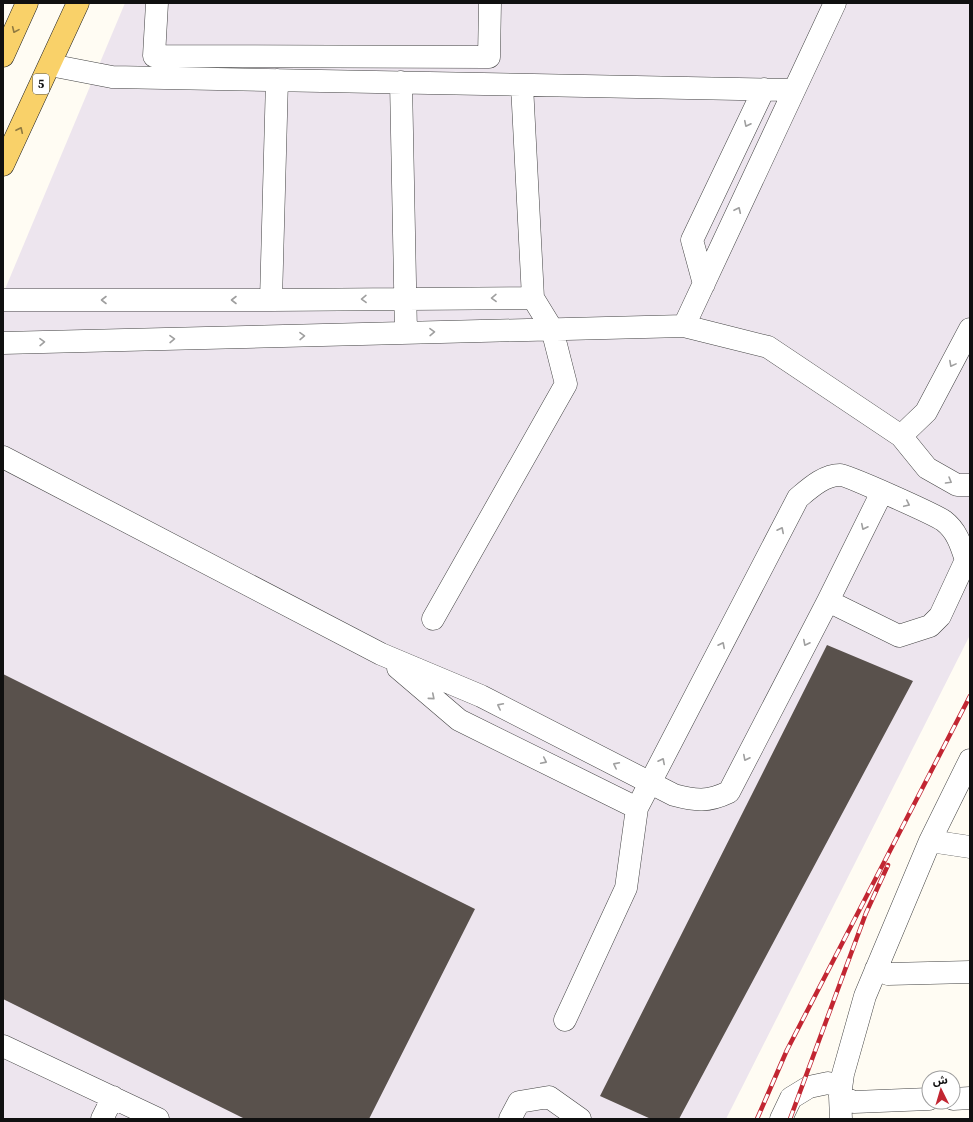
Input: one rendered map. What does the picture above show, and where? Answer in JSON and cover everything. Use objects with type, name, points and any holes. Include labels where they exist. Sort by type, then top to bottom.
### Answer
[{"type":"main road","points":[[3,56],[27,3]]},
{"type":"main road","name":"5","points":[[3,165],[78,3]]},
{"type":"street","points":[[154,78],[157,3]]},
{"type":"street","points":[[154,56],[489,56],[490,3]]},
{"type":"street","points":[[684,326],[793,90],[835,3]]},
{"type":"street","points":[[50,65],[112,77],[793,90]]},
{"type":"street","points":[[271,300],[277,80]]},
{"type":"street","points":[[401,82],[406,333]]},
{"type":"street","points":[[433,619],[566,384],[552,329],[533,298],[522,85]]},
{"type":"street","points":[[704,284],[692,240],[764,89]]},
{"type":"street","points":[[692,240],[698,250],[711,251],[723,241]]},
{"type":"street","points":[[3,300],[533,298]]},
{"type":"street","points":[[3,343],[684,326],[768,347],[901,436],[926,468],[957,485],[970,485]]},
{"type":"street","points":[[901,436],[926,412],[970,329]]},
{"type":"street","points":[[3,457],[381,654],[481,696],[674,795],[692,800],[713,799],[729,792],[828,601],[882,492]]},
{"type":"street","points":[[565,1020],[626,888],[637,808],[798,498],[818,482],[841,475],[944,521],[959,538],[966,560],[940,616],[930,626],[899,636],[828,601]]},
{"type":"street","points":[[381,654],[459,720],[637,808]]},
{"type":"street","points":[[841,1119],[841,1091],[843,1074],[865,996],[930,841],[970,760]]},
{"type":"street","points":[[930,841],[970,847]]},
{"type":"street","points":[[876,969],[888,974],[970,972]]},
{"type":"street","points":[[3,1046],[158,1119]]},
{"type":"street","points":[[781,1119],[791,1098],[809,1087],[828,1083],[841,1091],[854,1102],[921,1099]]},
{"type":"street","points":[[102,1119],[113,1097]]},
{"type":"street","points":[[510,1119],[519,1102],[549,1097],[580,1119]]},
{"type":"shaded area","points":[[125,3],[970,3],[970,635],[726,1119],[3,1119],[3,294]]},
{"type":"building","points":[[827,645],[913,681],[679,1119],[651,1119],[600,1096]]},
{"type":"building","points":[[3,674],[475,909],[369,1119],[245,1119],[3,999]]},
{"type":"railway","points":[[757,1119],[787,1050],[970,696]]},
{"type":"railway","points":[[790,1119],[866,913],[888,865]]}]
